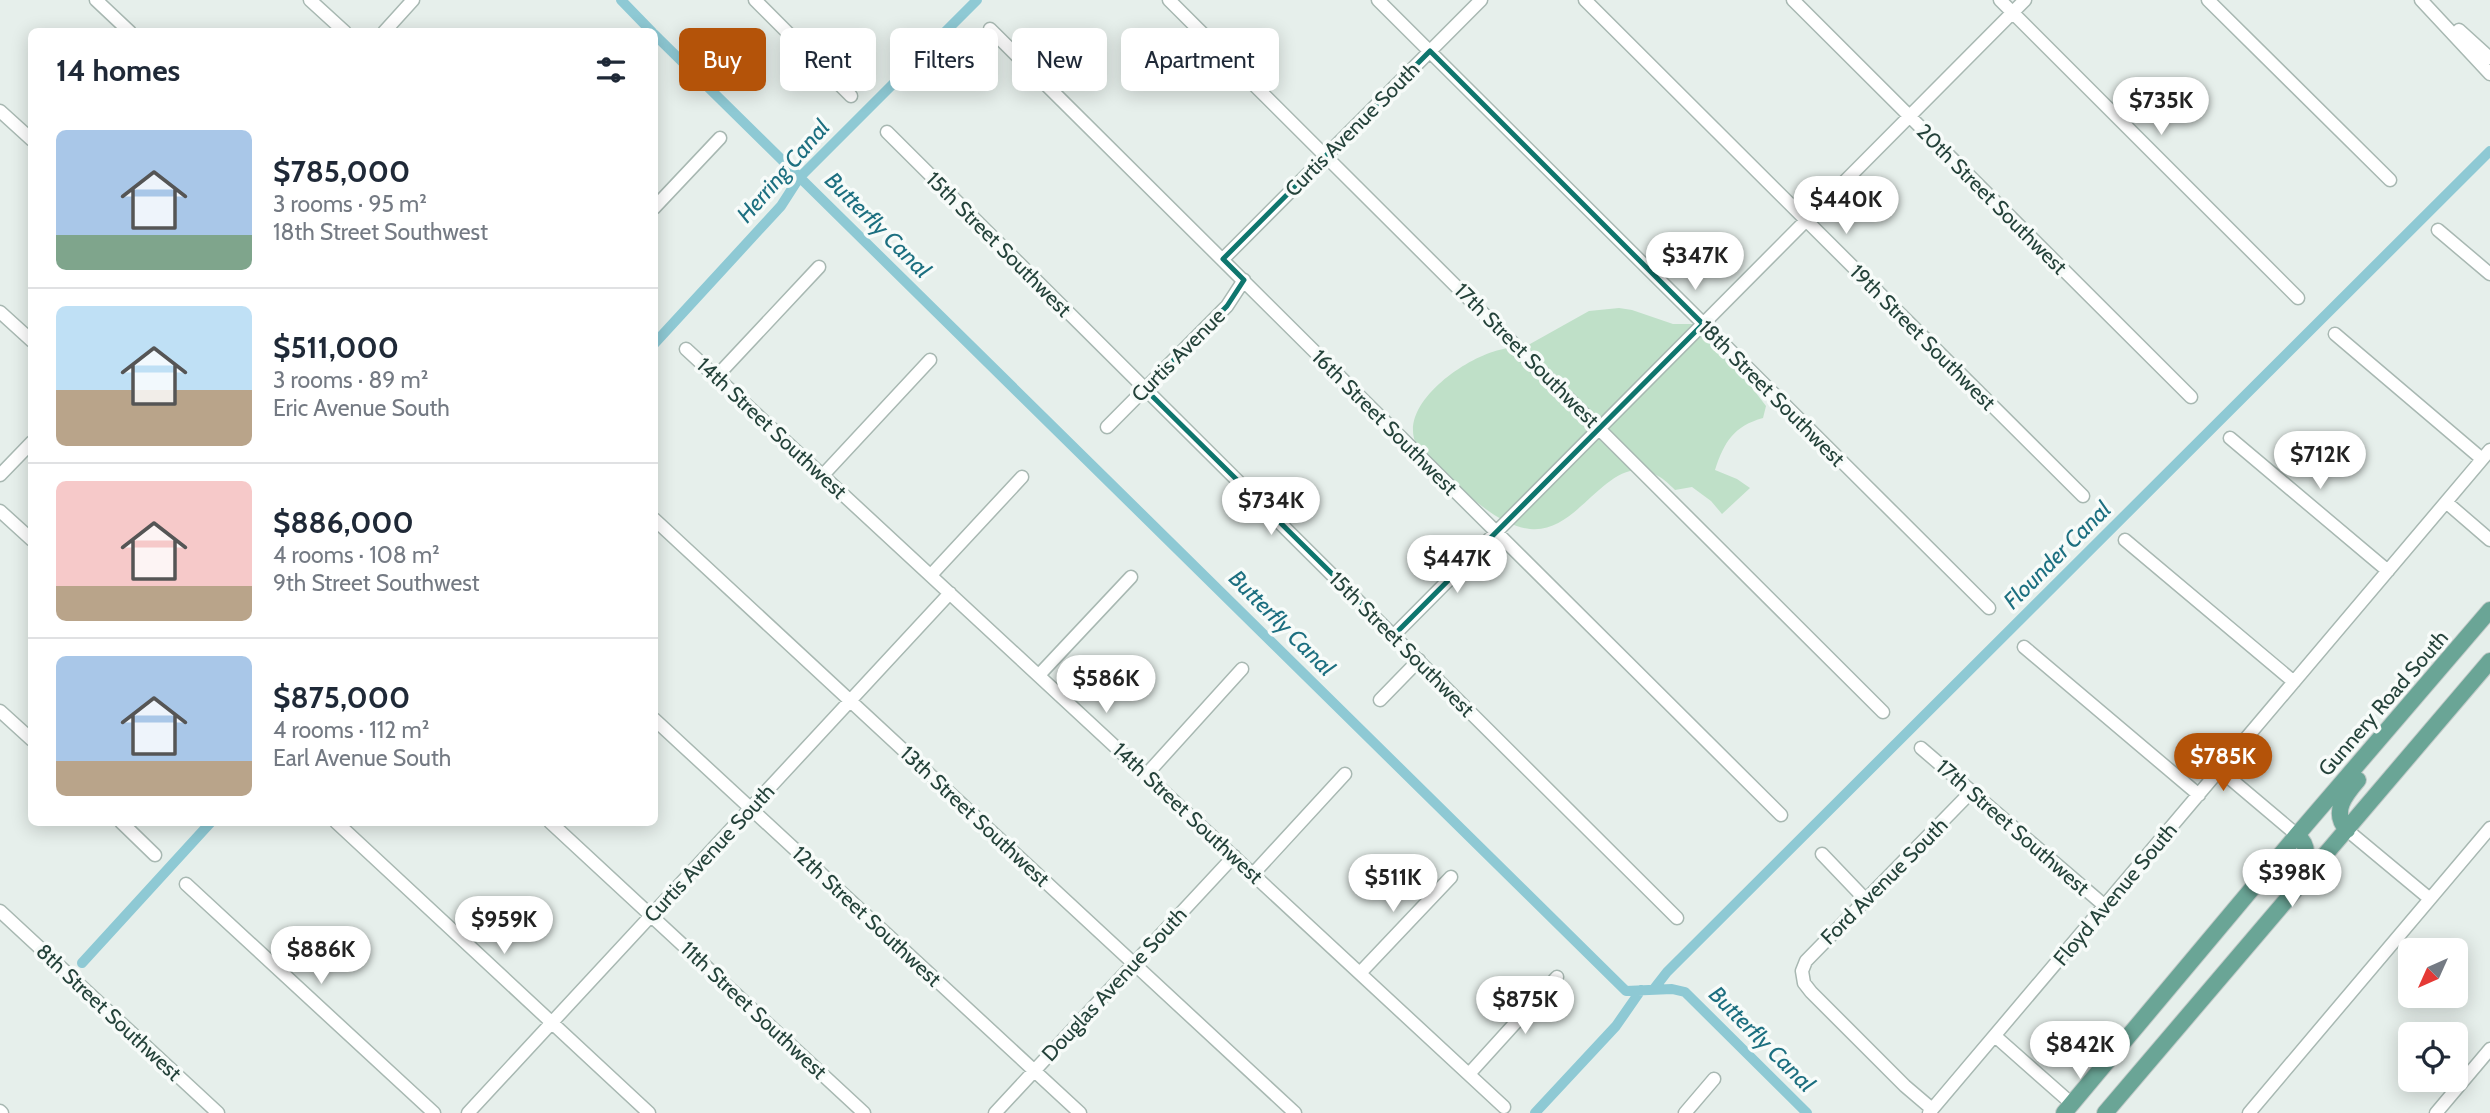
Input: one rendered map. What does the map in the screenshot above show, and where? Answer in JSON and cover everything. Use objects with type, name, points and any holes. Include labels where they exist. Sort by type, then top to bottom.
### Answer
[{"type":"main road","name":"Gunnery Road South","points":[[2071,1110],[2107,1062],[2297,835],[2490,610]]},
{"type":"main road","points":[[2105,1113],[2490,661]]},
{"type":"main road","points":[[2347,830],[2341,824],[2339,816],[2345,795],[2420,706],[2431,679]]},
{"type":"main road","points":[[2215,984],[2224,961],[2304,864],[2306,846],[2297,835]]},
{"type":"street","points":[[96,0],[126,28]]},
{"type":"street","points":[[310,0],[341,28]]},
{"type":"street","points":[[388,28],[413,0]]},
{"type":"street","points":[[755,0],[851,96]]},
{"type":"street","name":"17th Street Southwest","points":[[1169,0],[1883,712]]},
{"type":"street","name":"18th Street Southwest","points":[[1378,0],[1989,608]]},
{"type":"street","name":"Curtis Avenue South","points":[[1223,259],[1481,0]]},
{"type":"street","name":"19th Street Southwest","points":[[1586,0],[2083,496]]},
{"type":"street","name":"20th Street Southwest","points":[[1793,0],[2191,397]]},
{"type":"street","points":[[2000,0],[2298,298]]},
{"type":"street","points":[[1394,635],[2025,0]]},
{"type":"street","points":[[2208,0],[2390,180]]},
{"type":"street","points":[[2424,0],[2490,58]]},
{"type":"street","points":[[2424,0],[2490,74]]},
{"type":"street","name":"16th Street Southwest","points":[[998,37],[1781,815]]},
{"type":"street","points":[[0,111],[28,136]]},
{"type":"street","name":"15th Street Southwest","points":[[887,132],[1677,918]]},
{"type":"street","points":[[658,204],[720,138]]},
{"type":"street","points":[[2438,230],[2490,274]]},
{"type":"street","points":[[716,377],[820,267]]},
{"type":"street","name":"Curtis Avenue","points":[[1107,427],[1227,306],[1244,280]]},
{"type":"street","points":[[0,312],[28,337]]},
{"type":"street","points":[[2335,334],[2486,454]]},
{"type":"street","name":"14th Street Southwest","points":[[686,349],[1504,1107]]},
{"type":"street","points":[[823,475],[930,360]]},
{"type":"street","points":[[2230,438],[2388,571]]},
{"type":"street","points":[[0,475],[28,446]]},
{"type":"street","name":"Floyd Avenue South","points":[[1931,1111],[2486,454]]},
{"type":"street","points":[[931,575],[1022,477]]},
{"type":"street","points":[[2446,502],[2490,540]]},
{"type":"street","points":[[0,511],[28,536]]},
{"type":"street","name":"13th Street Southwest","points":[[658,523],[1295,1113]]},
{"type":"street","points":[[2125,540],[2294,682]]},
{"type":"street","points":[[1038,675],[1131,577]]},
{"type":"street","name":"Curtis Avenue South","points":[[468,1113],[950,593]]},
{"type":"street","points":[[2024,647],[2199,795]]},
{"type":"street","points":[[1380,700],[1419,660]]},
{"type":"street","points":[[1146,775],[1242,669]]},
{"type":"street","points":[[0,711],[28,736]]},
{"type":"street","name":"12th Street Southwest","points":[[658,723],[1080,1113]]},
{"type":"street","name":"17th Street Southwest","points":[[1921,748],[2105,906]]},
{"type":"street","points":[[2220,770],[2297,835]]},
{"type":"street","points":[[1253,874],[1345,774]]},
{"type":"street","name":"Ford Avenue South","points":[[1931,1111],[1811,992],[1804,983],[1802,971],[1806,961],[1971,792]]},
{"type":"street","points":[[125,826],[155,855]]},
{"type":"street","points":[[340,826],[649,1113]]},
{"type":"street","name":"11th Street Southwest","points":[[554,826],[864,1113]]},
{"type":"street","points":[[2249,1113],[2490,828]]},
{"type":"street","points":[[2347,830],[2430,899]]},
{"type":"street","points":[[1822,854],[1865,899]]},
{"type":"street","name":"Douglas Avenue South","points":[[995,1113],[1234,856]]},
{"type":"street","points":[[1360,974],[1451,877]]},
{"type":"street","points":[[186,884],[434,1113]]},
{"type":"street","name":"8th Street Southwest","points":[[0,911],[214,1112]]},
{"type":"street","points":[[1469,1074],[1557,977]]},
{"type":"street","points":[[1995,1036],[2071,1110]]},
{"type":"street","points":[[2436,1113],[2490,1049]]},
{"type":"street","points":[[1685,1113],[1714,1079]]},
{"type":"highlighted area","points":[[1430,51],[1703,324],[1394,635],[1145,389],[1227,306],[1244,280],[1223,259]]},
{"type":"green space","points":[[1619,308],[1673,324],[1693,324],[1727,355],[1766,406],[1763,418],[1737,431],[1726,443],[1718,460],[1715,470],[1750,488],[1722,514],[1711,501],[1692,487],[1675,490],[1660,477],[1641,470],[1624,473],[1609,482],[1565,519],[1548,527],[1519,527],[1499,518],[1479,504],[1433,464],[1416,444],[1413,429],[1425,399],[1438,385],[1469,362],[1503,349],[1530,344],[1589,311]]},
{"type":"waterway","name":"Butterfly Canal","points":[[621,0],[648,28]]},
{"type":"waterway","name":"Herring Canal","points":[[658,340],[781,206],[799,178],[977,0]]},
{"type":"waterway","name":"Butterfly Canal","points":[[658,38],[1626,991],[1672,989],[1685,992],[1807,1113]]},
{"type":"waterway","name":"Flounder Canal","points":[[1653,990],[1667,972],[2490,151]]},
{"type":"waterway","name":"Herring Canal","points":[[82,963],[207,826]]},
{"type":"waterway","name":"Flounder Canal","points":[[1535,1113],[1616,1026],[1641,990]]}]
